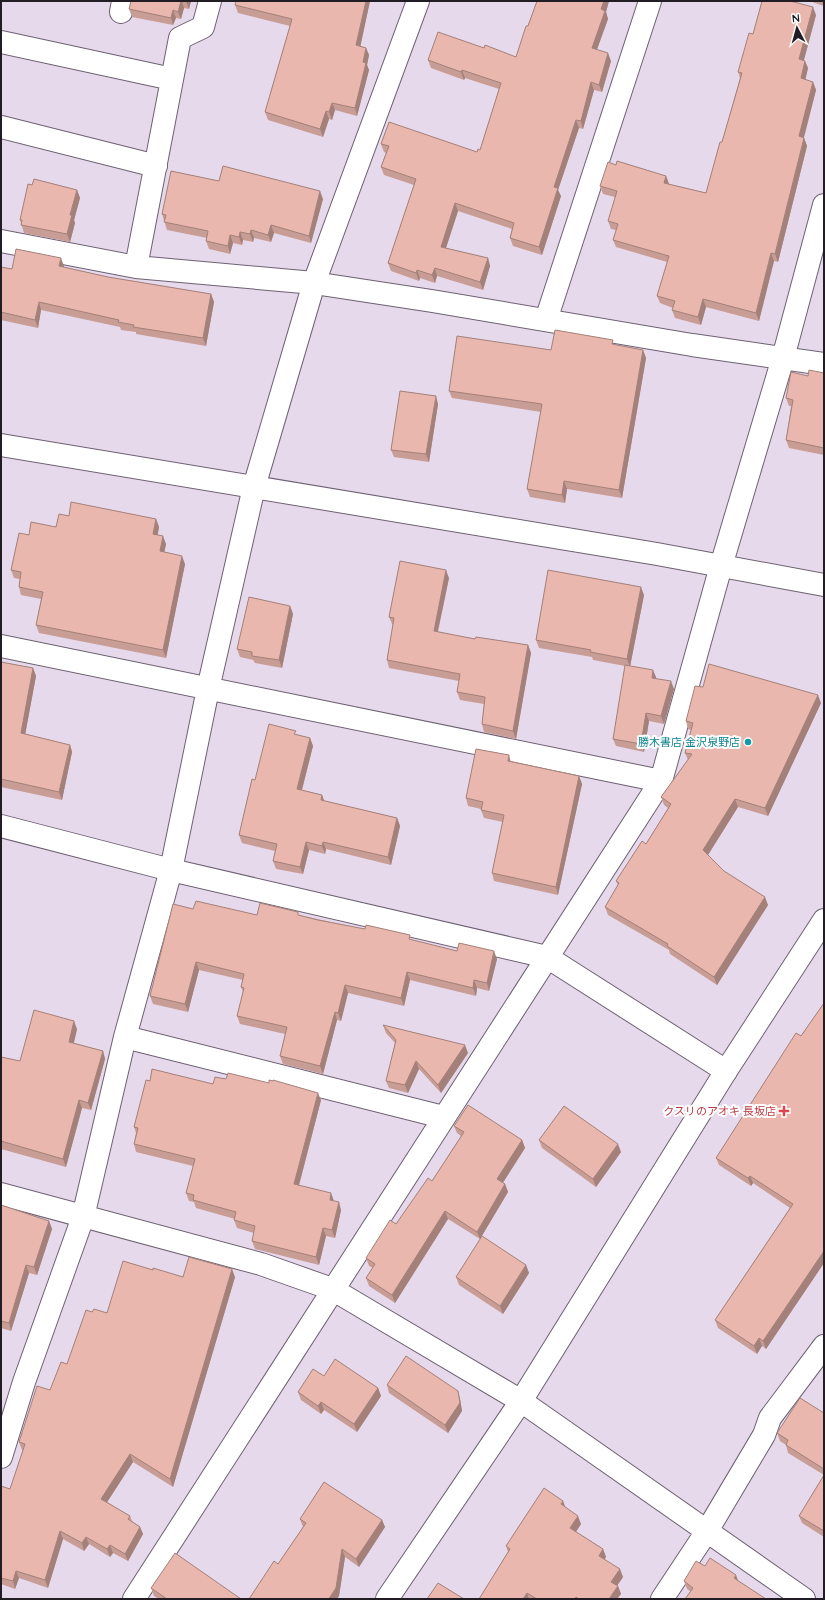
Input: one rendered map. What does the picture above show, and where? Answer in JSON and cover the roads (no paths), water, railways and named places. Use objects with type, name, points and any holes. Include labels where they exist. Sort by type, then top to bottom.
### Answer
[{"type":"street","points":[[136,267],[180,38],[203,27],[210,1]]},
{"type":"street","points":[[1,1457],[24,1382],[83,1217],[126,1038],[171,870],[208,689],[254,487],[314,283],[418,1]]},
{"type":"street","points":[[546,320],[650,1]]},
{"type":"street","points":[[1,42],[172,79]]},
{"type":"street","points":[[1,127],[156,166]]},
{"type":"street","points":[[134,1599],[332,1289],[661,780],[721,566],[783,358],[824,204]]},
{"type":"street","points":[[1,241],[136,267],[314,283],[432,301],[692,345],[824,364]]},
{"type":"street","points":[[1,445],[721,566],[824,585]]},
{"type":"street","points":[[1,646],[661,780]]},
{"type":"street","points":[[1,826],[171,870],[547,957],[726,1071]]},
{"type":"street","points":[[387,1599],[521,1401],[726,1071],[824,920]]},
{"type":"street","points":[[126,1038],[443,1117]]},
{"type":"street","points":[[1,1194],[261,1264],[332,1289],[521,1401],[804,1599]]},
{"type":"street","points":[[662,1599],[707,1530],[764,1435],[770,1418],[821,1357]]},
{"type":"place","name":"勝木書店 金沢泉野店","points":[[748,742]]},
{"type":"place","name":"クスリのアオキ 長坂店","points":[[784,1111]]}]
